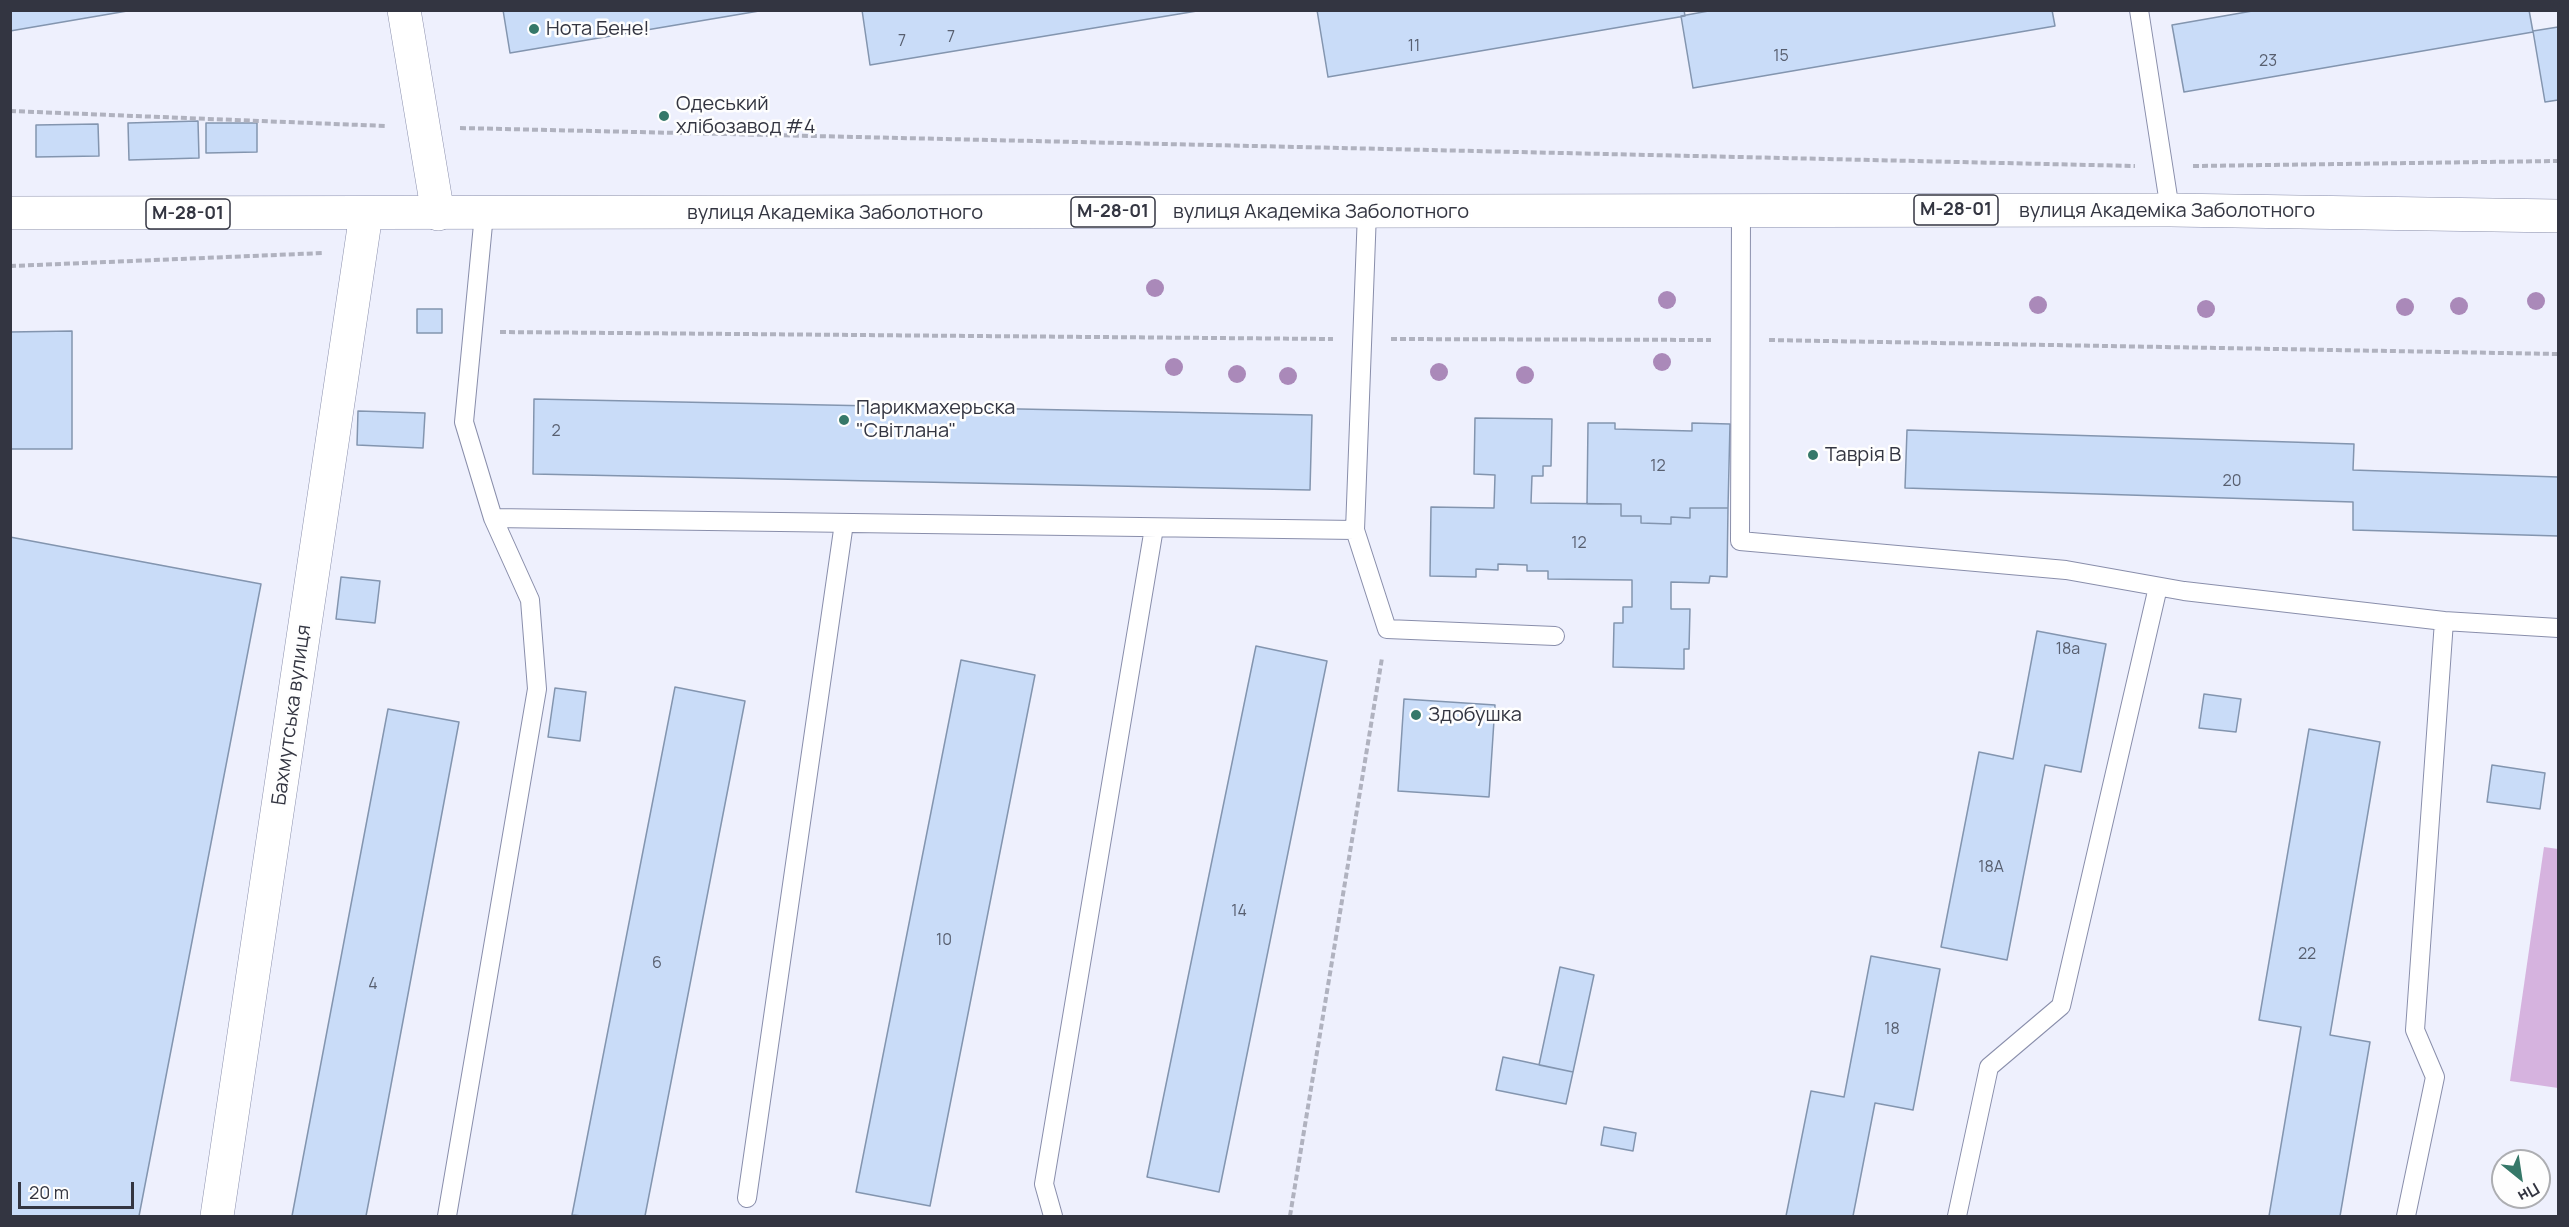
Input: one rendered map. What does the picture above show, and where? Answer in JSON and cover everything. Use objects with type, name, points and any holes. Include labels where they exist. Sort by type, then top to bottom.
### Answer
[{"type":"main road","points":[[404,10],[438,214]]},
{"type":"main road","name":"вулиця Академіка Заболотного","points":[[10,213],[2170,210],[2559,216]]},
{"type":"main road","name":"Бахмутська вулиця","points":[[217,1216],[366,214]]},
{"type":"lane","points":[[2139,10],[2170,210]]},
{"type":"lane","points":[[1741,211],[1740,541],[2066,570],[2158,587],[2444,621],[2559,628]]},
{"type":"lane","points":[[1367,212],[1355,530],[1387,629],[1555,636]]},
{"type":"lane","points":[[447,1216],[537,689],[530,600],[493,518],[464,422],[484,214]]},
{"type":"lane","points":[[493,518],[1355,530]]},
{"type":"lane","points":[[747,1198],[844,523]]},
{"type":"lane","points":[[1053,1216],[1044,1184],[1154,528]]},
{"type":"lane","points":[[1957,1216],[1989,1067],[2061,1006],[2158,587]]},
{"type":"lane","points":[[2406,1216],[2435,1077],[2415,1030],[2444,621]]},
{"type":"path","points":[[10,111],[423,127],[2162,167],[2559,161]]},
{"type":"path","points":[[10,266],[360,252]]},
{"type":"path","points":[[472,332],[1741,340],[2559,354]]},
{"type":"path","points":[[1290,1216],[1387,629]]},
{"type":"shaded area","points":[[2544,847],[2558,849],[2558,1088],[2510,1081]]},
{"type":"building","points":[[10,10],[133,10],[10,31]]},
{"type":"building","points":[[503,10],[765,10],[510,53]]},
{"type":"building","points":[[862,10],[1203,10],[870,65]]},
{"type":"building","points":[[1317,10],[1684,10],[1685,16],[1328,77]]},
{"type":"building","points":[[1714,10],[2052,10],[2055,26],[1693,88],[1681,16]]},
{"type":"building","points":[[2258,10],[2529,10],[2533,32],[2184,92],[2172,25]]},
{"type":"building","points":[[2558,27],[2558,100],[2545,102],[2533,31]]},
{"type":"building","points":[[198,121],[199,158],[129,160],[128,123]]},
{"type":"building","points":[[206,123],[257,123],[257,152],[206,153]]},
{"type":"building","points":[[98,124],[99,156],[36,157],[36,125]]},
{"type":"building","points":[[417,309],[442,309],[442,333],[417,333]]},
{"type":"building","points":[[72,331],[72,449],[10,449],[10,332]]},
{"type":"building","points":[[534,399],[1312,415],[1310,490],[533,474]]},
{"type":"building","points":[[358,411],[425,413],[423,448],[357,445]]},
{"type":"building","points":[[1475,418],[1552,419],[1551,466],[1543,466],[1543,476],[1532,476],[1531,503],[1621,504],[1621,516],[1641,516],[1641,523],[1671,524],[1671,517],[1690,518],[1690,508],[1728,508],[1727,577],[1710,576],[1709,583],[1671,582],[1671,609],[1690,609],[1689,649],[1684,649],[1684,669],[1613,667],[1614,623],[1623,623],[1623,607],[1632,607],[1632,580],[1548,579],[1548,571],[1527,571],[1527,565],[1498,564],[1498,570],[1476,569],[1476,577],[1430,576],[1431,507],[1494,508],[1495,475],[1474,474]]},
{"type":"building","points":[[1588,423],[1615,423],[1615,429],[1692,431],[1692,423],[1730,424],[1728,508],[1690,508],[1690,518],[1671,517],[1671,524],[1641,523],[1641,516],[1621,516],[1621,504],[1587,504]]},
{"type":"building","points":[[1907,430],[2354,444],[2353,470],[2558,477],[2558,536],[2353,530],[2353,502],[1905,488]]},
{"type":"building","points":[[10,537],[261,584],[139,1216],[10,1216]]},
{"type":"building","points":[[341,577],[380,581],[375,623],[336,619]]},
{"type":"building","points":[[2037,631],[2106,644],[2081,772],[2045,765],[2007,960],[1941,947],[1979,752],[2013,759]]},
{"type":"building","points":[[1256,646],[1327,661],[1219,1192],[1147,1177]]},
{"type":"building","points":[[961,660],[1035,675],[930,1206],[856,1192]]},
{"type":"building","points":[[675,687],[745,701],[645,1216],[572,1215]]},
{"type":"building","points":[[555,688],[586,692],[580,741],[548,737]]},
{"type":"building","points":[[2204,694],[2241,699],[2236,732],[2199,728]]},
{"type":"building","points":[[1404,699],[1495,705],[1489,797],[1398,791]]},
{"type":"building","points":[[388,709],[459,722],[385,1117],[366,1216],[292,1216]]},
{"type":"building","points":[[2309,729],[2380,742],[2330,1035],[2370,1042],[2340,1216],[2269,1216],[2301,1027],[2259,1020]]},
{"type":"building","points":[[2492,765],[2545,773],[2540,809],[2487,802]]},
{"type":"building","points":[[1871,956],[1940,969],[1913,1110],[1875,1103],[1853,1216],[1786,1216],[1811,1091],[1844,1097]]},
{"type":"building","points":[[1560,967],[1594,975],[1573,1072],[1539,1065]]},
{"type":"building","points":[[1503,1057],[1573,1072],[1566,1104],[1496,1090]]},
{"type":"building","points":[[1604,1127],[1636,1133],[1633,1151],[1601,1145]]},
{"type":"place","name":"Нота Бене!","points":[[534,29]]},
{"type":"place","name":"Одеський хлібозавод #4","points":[[664,116]]},
{"type":"place","name":"Парикмахерьска \"Світлана\"","points":[[844,420]]},
{"type":"place","name":"Таврія В","points":[[1813,455]]},
{"type":"place","name":"Здобушка","points":[[1416,715]]}]
